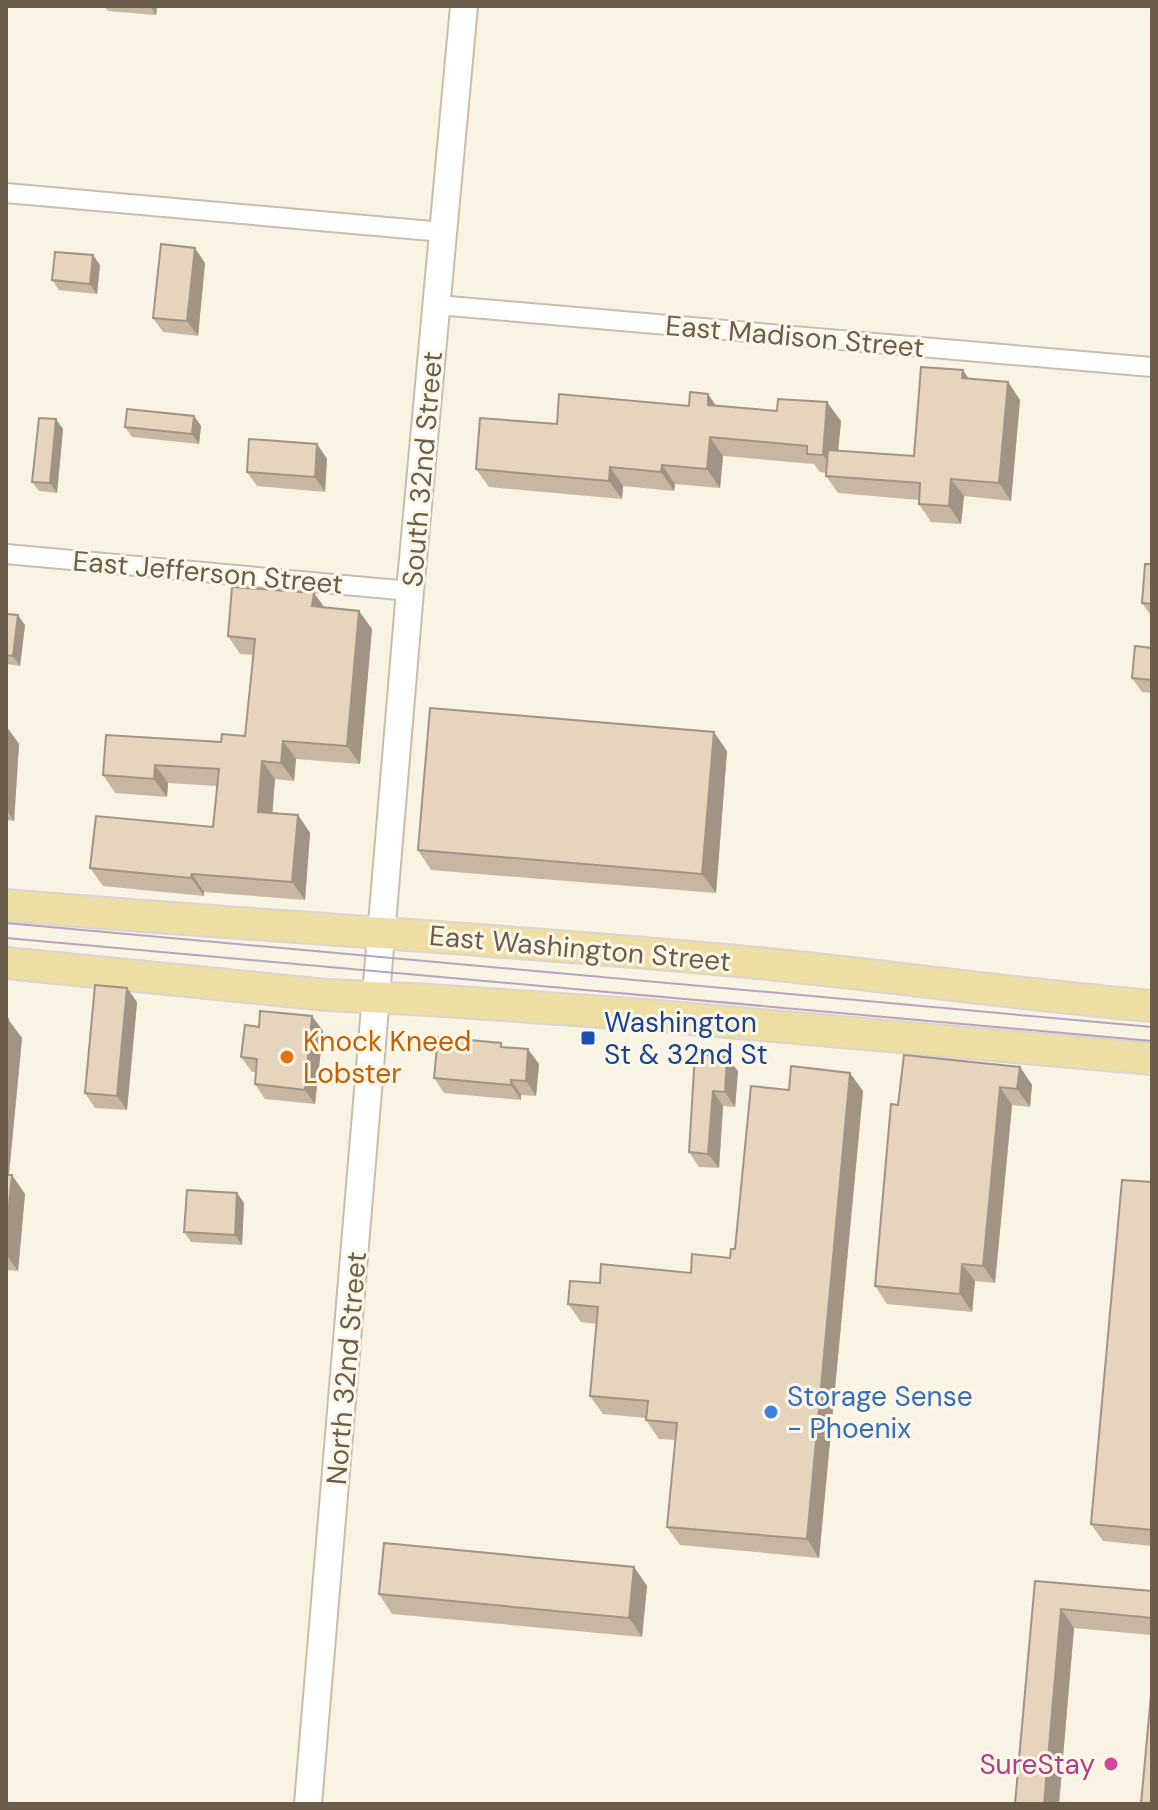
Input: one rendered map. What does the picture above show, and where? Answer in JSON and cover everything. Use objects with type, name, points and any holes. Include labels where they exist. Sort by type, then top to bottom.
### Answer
[{"type":"main road","name":"South 32nd Street","points":[[382,932],[464,6]]},
{"type":"main road","name":"East Washington Street","points":[[6,905],[740,961],[1152,1006]]},
{"type":"main road","name":"North 32nd Street","points":[[308,1804],[382,932]]},
{"type":"main road","points":[[6,963],[327,995],[647,1015],[1152,1059]]},
{"type":"street","points":[[6,193],[443,232]]},
{"type":"street","name":"East Madison Street","points":[[437,305],[1152,367]]},
{"type":"street","name":"East Jefferson Street","points":[[6,554],[410,591]]},
{"type":"building","points":[[161,244],[195,248],[187,321],[153,318]]},
{"type":"building","points":[[55,252],[93,255],[90,284],[52,280]]},
{"type":"building","points":[[921,367],[963,370],[962,378],[1008,382],[999,483],[951,479],[949,506],[919,504],[920,483],[826,476],[828,450],[914,456]]},
{"type":"building","points":[[690,392],[708,394],[708,405],[777,411],[778,399],[827,402],[823,455],[807,454],[807,446],[710,437],[707,469],[662,465],[661,472],[610,467],[609,481],[476,469],[480,418],[557,424],[559,394],[689,406]]},
{"type":"building","points":[[127,409],[194,416],[192,434],[125,427]]},
{"type":"building","points":[[39,418],[56,419],[50,483],[32,482]]},
{"type":"building","points":[[249,439],[317,444],[315,477],[247,472]]},
{"type":"building","points":[[1145,564],[1152,564],[1152,604],[1142,603]]},
{"type":"building","points":[[232,587],[314,593],[312,606],[359,611],[347,746],[283,741],[281,763],[262,761],[258,812],[298,815],[292,882],[192,874],[191,878],[90,868],[96,816],[213,827],[219,769],[155,765],[154,779],[103,775],[106,735],[221,742],[222,734],[245,736],[255,639],[228,636]]},
{"type":"building","points":[[6,614],[18,615],[13,656],[6,655]]},
{"type":"building","points":[[1135,646],[1152,648],[1152,680],[1132,678]]},
{"type":"building","points":[[430,708],[714,732],[702,874],[418,850]]},
{"type":"building","points":[[95,985],[127,988],[117,1096],[85,1093]]},
{"type":"building","name":"Knock Kneed Lobster","points":[[260,1011],[312,1016],[305,1090],[255,1084],[257,1059],[241,1057],[245,1025],[259,1027]]},
{"type":"building","points":[[438,1037],[528,1049],[526,1081],[511,1080],[511,1085],[434,1078]]},
{"type":"building","points":[[695,1054],[727,1057],[725,1092],[713,1091],[708,1154],[689,1152]]},
{"type":"building","points":[[904,1055],[1020,1067],[1017,1089],[1000,1087],[983,1266],[962,1264],[960,1294],[875,1286],[891,1104],[898,1105]]},
{"type":"building","points":[[791,1066],[850,1073],[807,1539],[667,1527],[677,1423],[646,1420],[648,1401],[590,1396],[598,1307],[568,1304],[570,1281],[600,1283],[601,1264],[691,1273],[692,1254],[730,1258],[731,1249],[735,1249],[751,1086],[789,1090]]},
{"type":"building","points":[[6,1175],[12,1175],[6,1234]]},
{"type":"building","points":[[1122,1180],[1152,1182],[1152,1530],[1091,1524]]},
{"type":"building","points":[[187,1190],[237,1193],[235,1235],[184,1232]]},
{"type":"building","points":[[384,1543],[634,1567],[629,1618],[379,1594]]},
{"type":"building","points":[[1035,1581],[1152,1591],[1152,1618],[1061,1609],[1044,1804],[1015,1804]]},
{"type":"building","points":[[1152,1684],[1152,1804],[1141,1804]]},
{"type":"tram line","points":[[6,923],[1152,1027]]},
{"type":"tram line","points":[[6,938],[1152,1041]]},
{"type":"place","name":"Washington St & 32nd St","points":[[588,1038]]},
{"type":"place","name":"Knock Kneed Lobster","points":[[287,1057]]},
{"type":"place","name":"Storage Sense - Phoenix","points":[[771,1412]]},
{"type":"place","name":"SureStay","points":[[1111,1764]]}]
